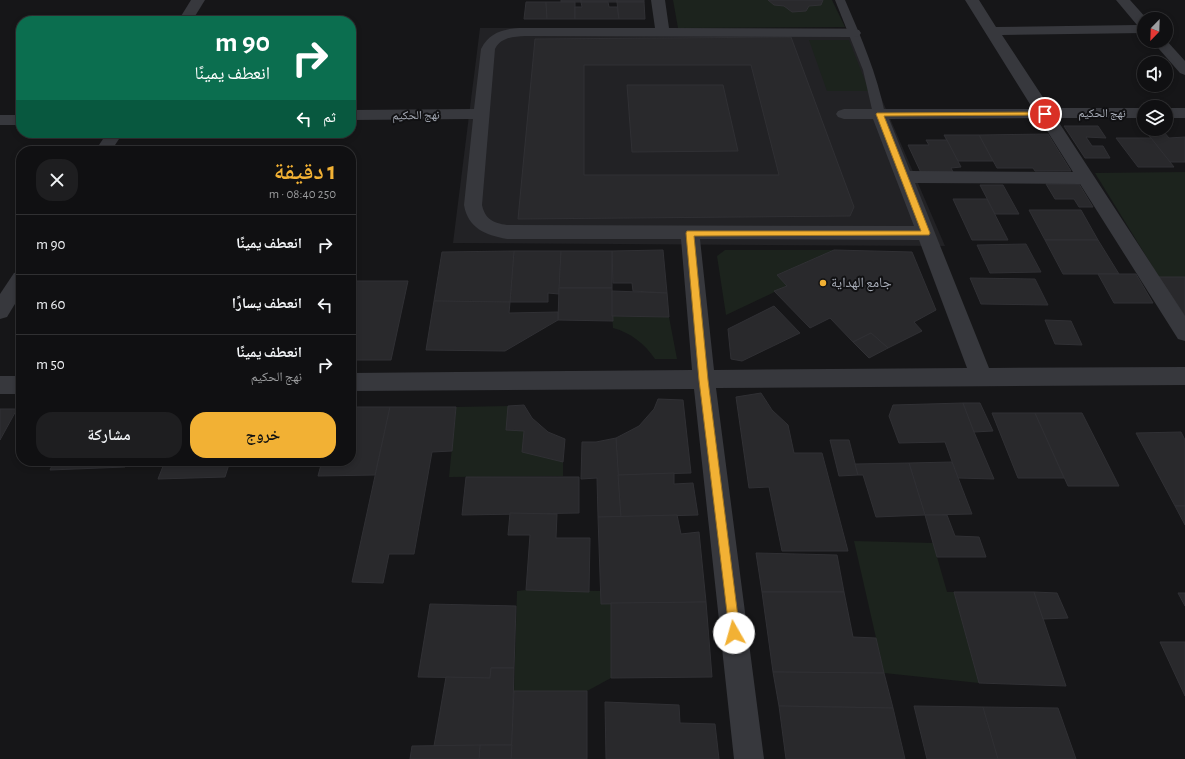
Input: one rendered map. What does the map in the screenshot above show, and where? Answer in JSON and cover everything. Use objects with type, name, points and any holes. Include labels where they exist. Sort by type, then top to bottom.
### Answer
[{"type":"street","points":[[188,16],[198,0]]},
{"type":"street","points":[[658,0],[663,32]]},
{"type":"street","points":[[972,0],[1185,333]]},
{"type":"street","points":[[1123,0],[1137,16]]},
{"type":"street","points":[[992,31],[1137,30]]},
{"type":"street","points":[[854,32],[525,32],[504,34],[496,38],[490,44],[488,49],[472,205],[474,213],[478,220],[485,226],[495,230],[507,232],[926,233]]},
{"type":"street","points":[[1165,48],[1185,70]]},
{"type":"street","name":"نهج الحكيم","points":[[844,114],[1137,113]]},
{"type":"street","points":[[1173,113],[1185,113]]},
{"type":"street","name":"نهج الحكيم","points":[[356,115],[482,114]]},
{"type":"street","points":[[879,114],[982,378]]},
{"type":"street","points":[[904,177],[1086,178]]},
{"type":"street","points":[[690,233],[704,380],[749,759]]},
{"type":"street","points":[[0,311],[16,286]]},
{"type":"street","points":[[356,382],[1185,376]]},
{"type":"street","points":[[0,385],[16,385]]},
{"type":"lane","points":[[840,0],[854,32],[876,92],[879,114]]},
{"type":"shaded area","points":[[673,0],[832,0],[845,27],[678,28]]},
{"type":"shaded area","points":[[480,28],[851,28],[945,246],[453,243]]},
{"type":"shaded area","points":[[809,40],[849,40],[869,91],[827,91]]},
{"type":"shaded area","points":[[1185,172],[1185,277],[1159,277],[1095,173]]},
{"type":"shaded area","points":[[725,250],[834,250],[778,275],[787,286],[726,315],[717,256]]},
{"type":"shaded area","points":[[612,316],[669,317],[677,359],[655,359],[637,339],[613,328]]},
{"type":"shaded area","points":[[508,406],[524,431],[523,452],[563,462],[563,476],[449,477],[456,407]]},
{"type":"shaded area","points":[[854,541],[933,543],[947,592],[954,592],[979,683],[884,673]]},
{"type":"shaded area","points":[[517,591],[601,591],[611,603],[611,678],[587,691],[514,691]]},
{"type":"building","points":[[561,0],[581,0],[581,2],[561,2]]},
{"type":"building","points":[[581,0],[617,0],[617,2],[581,2]]},
{"type":"building","points":[[617,0],[644,0],[644,2],[617,2]]},
{"type":"building","points":[[768,0],[823,0],[821,5],[809,6],[806,11],[792,12],[784,6],[774,5]]},
{"type":"building","points":[[526,2],[546,2],[547,19],[524,19]]},
{"type":"building","points":[[546,2],[575,2],[575,19],[547,19]]},
{"type":"building","points":[[581,2],[608,2],[609,7],[617,7],[619,19],[575,19],[575,7],[582,7]]},
{"type":"building","points":[[617,2],[644,2],[645,19],[619,19]]},
{"type":"building","points":[[791,37],[854,207],[850,216],[518,219],[535,39]],"holes":[[[584,65],[751,65],[779,175],[584,175]]]},
{"type":"building","points":[[627,85],[723,85],[738,151],[632,152]]},
{"type":"building","points":[[1064,126],[1098,126],[1106,138],[1086,137],[1092,146],[1103,146],[1110,158],[1085,158]]},
{"type":"building","points":[[1048,134],[1071,171],[1035,171],[1033,168],[997,168],[979,135]]},
{"type":"building","points":[[944,135],[979,135],[993,161],[958,161]]},
{"type":"building","points":[[1149,136],[1167,136],[1169,138],[1185,137],[1185,162],[1170,162]]},
{"type":"building","points":[[1116,138],[1151,138],[1174,167],[1138,167]]},
{"type":"building","points":[[926,140],[947,140],[961,167],[951,168],[954,174],[922,175],[908,145],[929,145]]},
{"type":"building","points":[[1046,184],[1079,184],[1093,207],[1079,207],[1074,199],[1055,199]]},
{"type":"building","points":[[980,185],[1003,185],[1019,214],[995,214]]},
{"type":"building","points":[[953,199],[987,199],[1008,240],[972,240]]},
{"type":"building","points":[[1029,210],[1081,210],[1098,240],[1045,240]]},
{"type":"building","points":[[1045,240],[1098,240],[1119,274],[1063,274]]},
{"type":"building","points":[[1026,244],[1041,272],[990,273],[977,245]]},
{"type":"building","points":[[663,250],[667,293],[633,291],[632,283],[613,283],[612,251]]},
{"type":"building","points":[[834,250],[912,252],[936,310],[914,322],[922,331],[888,348],[871,333],[853,342],[830,318],[810,328],[774,291],[787,286],[777,275]]},
{"type":"building","points":[[514,251],[561,251],[559,294],[548,293],[548,302],[510,302]]},
{"type":"building","points":[[514,251],[510,302],[434,301],[442,252]]},
{"type":"building","points":[[561,251],[612,251],[612,288],[559,288]]},
{"type":"building","points":[[1098,274],[1136,274],[1153,303],[1114,303]]},
{"type":"building","points":[[1159,277],[1185,277],[1185,316]]},
{"type":"building","points":[[970,278],[1035,279],[1048,305],[981,304]]},
{"type":"building","points":[[356,281],[408,281],[391,360],[356,360]]},
{"type":"building","points":[[559,288],[612,288],[613,321],[558,320]]},
{"type":"building","points":[[612,291],[667,293],[669,317],[612,316]]},
{"type":"building","points":[[434,301],[510,302],[509,313],[558,312],[558,320],[505,351],[426,350]]},
{"type":"building","points":[[774,306],[800,333],[742,361],[731,359],[728,329]]},
{"type":"building","points":[[1045,320],[1071,321],[1082,345],[1055,344]]},
{"type":"building","points":[[871,333],[888,348],[869,358],[853,342]]},
{"type":"building","points":[[761,393],[772,410],[788,425],[794,453],[822,453],[848,551],[782,551],[769,487],[749,488],[736,397]]},
{"type":"building","points":[[658,399],[683,400],[691,473],[618,475],[616,438],[639,426],[654,409]]},
{"type":"building","points":[[963,403],[994,479],[958,478],[945,442],[899,443],[889,416],[893,405]]},
{"type":"building","points":[[963,403],[980,403],[993,431],[974,432]]},
{"type":"building","points":[[524,405],[532,418],[548,432],[565,439],[563,462],[522,452],[524,431],[506,430],[508,406]]},
{"type":"building","points":[[356,407],[390,407],[375,475],[318,476],[321,466],[356,466]]},
{"type":"building","points":[[390,407],[456,407],[452,451],[432,452],[414,554],[389,554],[383,583],[352,582]]},
{"type":"building","points":[[0,409],[16,409],[16,411],[0,440]]},
{"type":"building","points":[[992,413],[1035,413],[1064,478],[1018,478]]},
{"type":"building","points":[[1035,413],[1082,413],[1119,486],[1068,486]]},
{"type":"building","points":[[1181,432],[1185,440],[1185,506],[1175,506],[1136,433]]},
{"type":"building","points":[[616,438],[621,517],[598,517],[597,478],[581,479],[582,442],[596,442]]},
{"type":"building","points":[[830,440],[849,440],[858,475],[839,476]]},
{"type":"building","points":[[952,462],[972,514],[925,515],[909,463]]},
{"type":"building","points":[[909,463],[925,515],[876,517],[863,475],[858,475],[855,464]]},
{"type":"building","points":[[52,466],[126,466],[125,467],[50,470]]},
{"type":"building","points":[[163,466],[228,466],[225,477],[158,479]]},
{"type":"building","points":[[674,473],[674,484],[693,483],[698,515],[621,517],[618,475]]},
{"type":"building","points":[[466,477],[579,477],[579,513],[462,515]]},
{"type":"building","points":[[1175,506],[1185,506],[1185,525]]},
{"type":"building","points":[[510,513],[557,514],[556,538],[590,538],[589,592],[526,590],[530,535],[508,535]]},
{"type":"building","points":[[677,515],[681,534],[699,532],[706,602],[601,604],[598,517]]},
{"type":"building","points":[[925,515],[947,515],[955,536],[979,537],[986,557],[937,557]]},
{"type":"building","points":[[756,553],[837,555],[844,592],[762,592]]},
{"type":"building","points":[[762,592],[844,592],[853,637],[876,638],[884,673],[773,672]]},
{"type":"building","points":[[954,592],[1034,592],[1066,686],[979,683]]},
{"type":"building","points":[[1034,592],[1057,593],[1068,618],[1043,619]]},
{"type":"building","points":[[1178,593],[1185,593],[1185,606]]},
{"type":"building","points":[[706,602],[712,677],[611,678],[611,603]]},
{"type":"building","points":[[430,604],[516,606],[514,668],[491,668],[490,678],[418,677]]},
{"type":"building","points":[[1160,642],[1185,642],[1185,696]]},
{"type":"building","points":[[491,668],[514,668],[512,745],[434,746],[446,677],[490,678]]},
{"type":"building","points":[[773,672],[884,673],[893,708],[779,706]]},
{"type":"building","points":[[514,691],[587,691],[587,759],[511,759]]},
{"type":"building","points":[[605,702],[679,705],[680,723],[715,724],[719,759],[606,759]]},
{"type":"building","points":[[779,706],[893,708],[905,759],[786,759]]},
{"type":"building","points":[[914,706],[983,707],[998,759],[927,759]]},
{"type":"building","points":[[983,707],[1058,708],[1076,759],[998,759]]},
{"type":"building","points":[[480,745],[512,745],[511,759],[479,759]]},
{"type":"building","points":[[480,745],[479,759],[410,759],[412,746]]},
{"type":"place","name":"جامع الهداية","points":[[823,283]]},
{"type":"route","points":[[734,633],[704,380],[690,233],[926,233],[879,114],[1045,114]]}]
